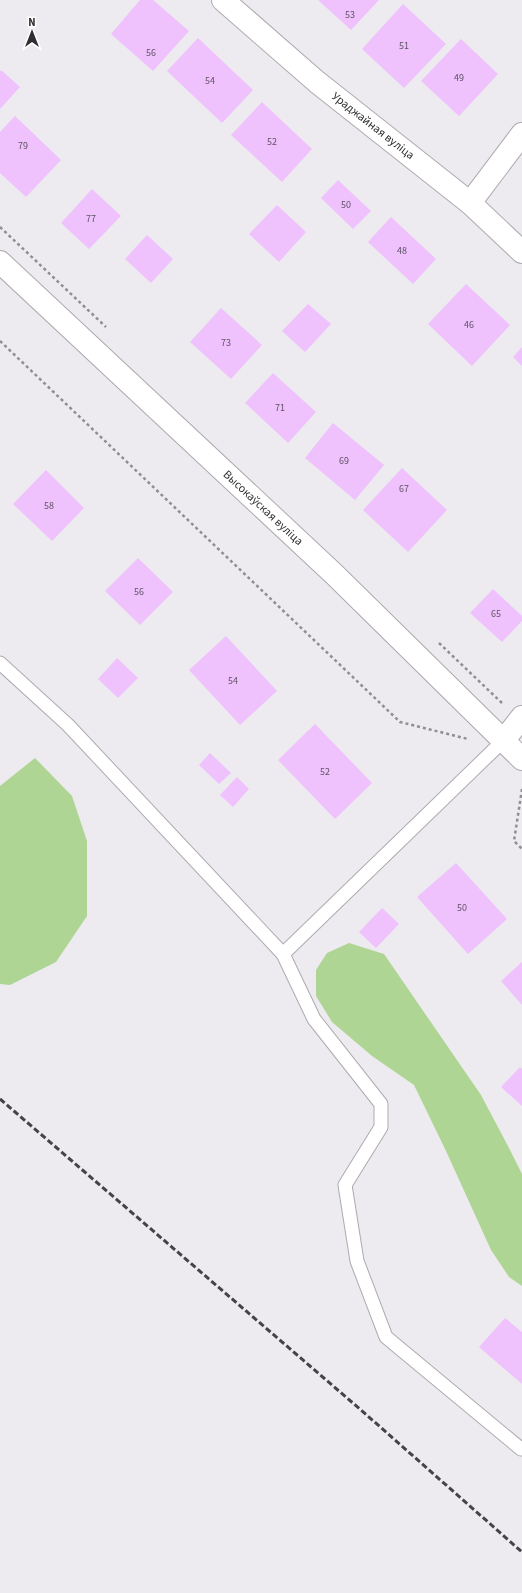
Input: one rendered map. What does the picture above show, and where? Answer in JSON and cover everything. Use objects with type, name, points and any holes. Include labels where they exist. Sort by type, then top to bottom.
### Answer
[{"type":"street","name":"Ураджайная вуліца","points":[[223,0],[317,82],[470,203],[522,252]]},
{"type":"street","points":[[470,203],[522,134]]},
{"type":"street","name":"Высокаўская вуліца","points":[[0,262],[335,575],[522,759]]},
{"type":"street","points":[[504,740],[522,717]]},
{"type":"lane","points":[[0,663],[68,725],[283,954],[314,1019],[381,1104],[381,1127],[345,1185],[357,1260],[386,1337],[521,1449]]},
{"type":"lane","points":[[283,954],[504,740]]},
{"type":"path","points":[[0,341],[400,722],[469,739]]},
{"type":"path","points":[[522,788],[514,841],[522,849]]},
{"type":"green space","points":[[35,758],[72,796],[87,841],[87,916],[56,962],[10,985],[0,984],[0,786]]},
{"type":"green space","points":[[349,943],[384,954],[481,1095],[509,1148],[522,1174],[522,1286],[509,1277],[491,1250],[414,1085],[372,1056],[332,1022],[316,996],[316,970],[327,953]]},
{"type":"building","points":[[140,0],[153,0],[189,31],[153,71],[111,34]]},
{"type":"building","points":[[318,0],[379,0],[351,30]]},
{"type":"building","points":[[403,4],[446,44],[404,88],[362,49]]},
{"type":"building","points":[[198,38],[253,90],[222,123],[167,71]]},
{"type":"building","points":[[461,39],[498,74],[459,116],[421,81]]},
{"type":"building","points":[[1,70],[20,87],[0,109],[0,72]]},
{"type":"building","points":[[262,102],[312,149],[282,182],[231,135]]},
{"type":"building","points":[[15,116],[61,160],[26,197],[0,173],[0,132]]},
{"type":"building","points":[[338,180],[371,211],[353,229],[321,198]]},
{"type":"building","points":[[92,189],[121,216],[89,249],[61,223]]},
{"type":"building","points":[[277,205],[306,232],[279,262],[249,234]]},
{"type":"building","points":[[391,217],[436,259],[413,284],[368,242]]},
{"type":"building","points":[[147,235],[173,259],[151,283],[125,259]]},
{"type":"building","points":[[466,284],[510,325],[472,366],[428,324]]},
{"type":"building","points":[[308,304],[331,324],[305,352],[282,331]]},
{"type":"building","points":[[221,308],[262,345],[231,379],[190,342]]},
{"type":"building","points":[[522,347],[522,366],[513,357]]},
{"type":"building","points":[[273,373],[316,412],[288,443],[245,403]]},
{"type":"building","points":[[333,423],[384,465],[355,500],[305,458]]},
{"type":"building","points":[[402,468],[447,510],[408,552],[363,510]]},
{"type":"building","points":[[46,470],[84,508],[52,541],[13,504]]},
{"type":"building","points":[[138,558],[173,592],[140,625],[105,591]]},
{"type":"building","points":[[493,589],[522,616],[522,621],[502,642],[470,613]]},
{"type":"building","points":[[226,636],[277,691],[240,725],[189,670]]},
{"type":"building","points":[[117,658],[138,678],[118,698],[98,679]]},
{"type":"building","points":[[315,724],[372,783],[335,819],[278,760]]},
{"type":"building","points":[[210,753],[231,773],[219,784],[199,765]]},
{"type":"building","points":[[237,777],[249,789],[233,807],[220,795]]},
{"type":"building","points":[[456,863],[507,919],[468,954],[417,897]]},
{"type":"building","points":[[382,908],[399,924],[376,948],[359,932]]},
{"type":"building","points":[[522,962],[522,1005],[501,981]]},
{"type":"building","points":[[520,1067],[522,1069],[522,1106],[501,1087]]},
{"type":"building","points":[[505,1318],[522,1332],[522,1384],[479,1347]]},
{"type":"railway","points":[[0,1099],[361,1410],[522,1552]]}]
